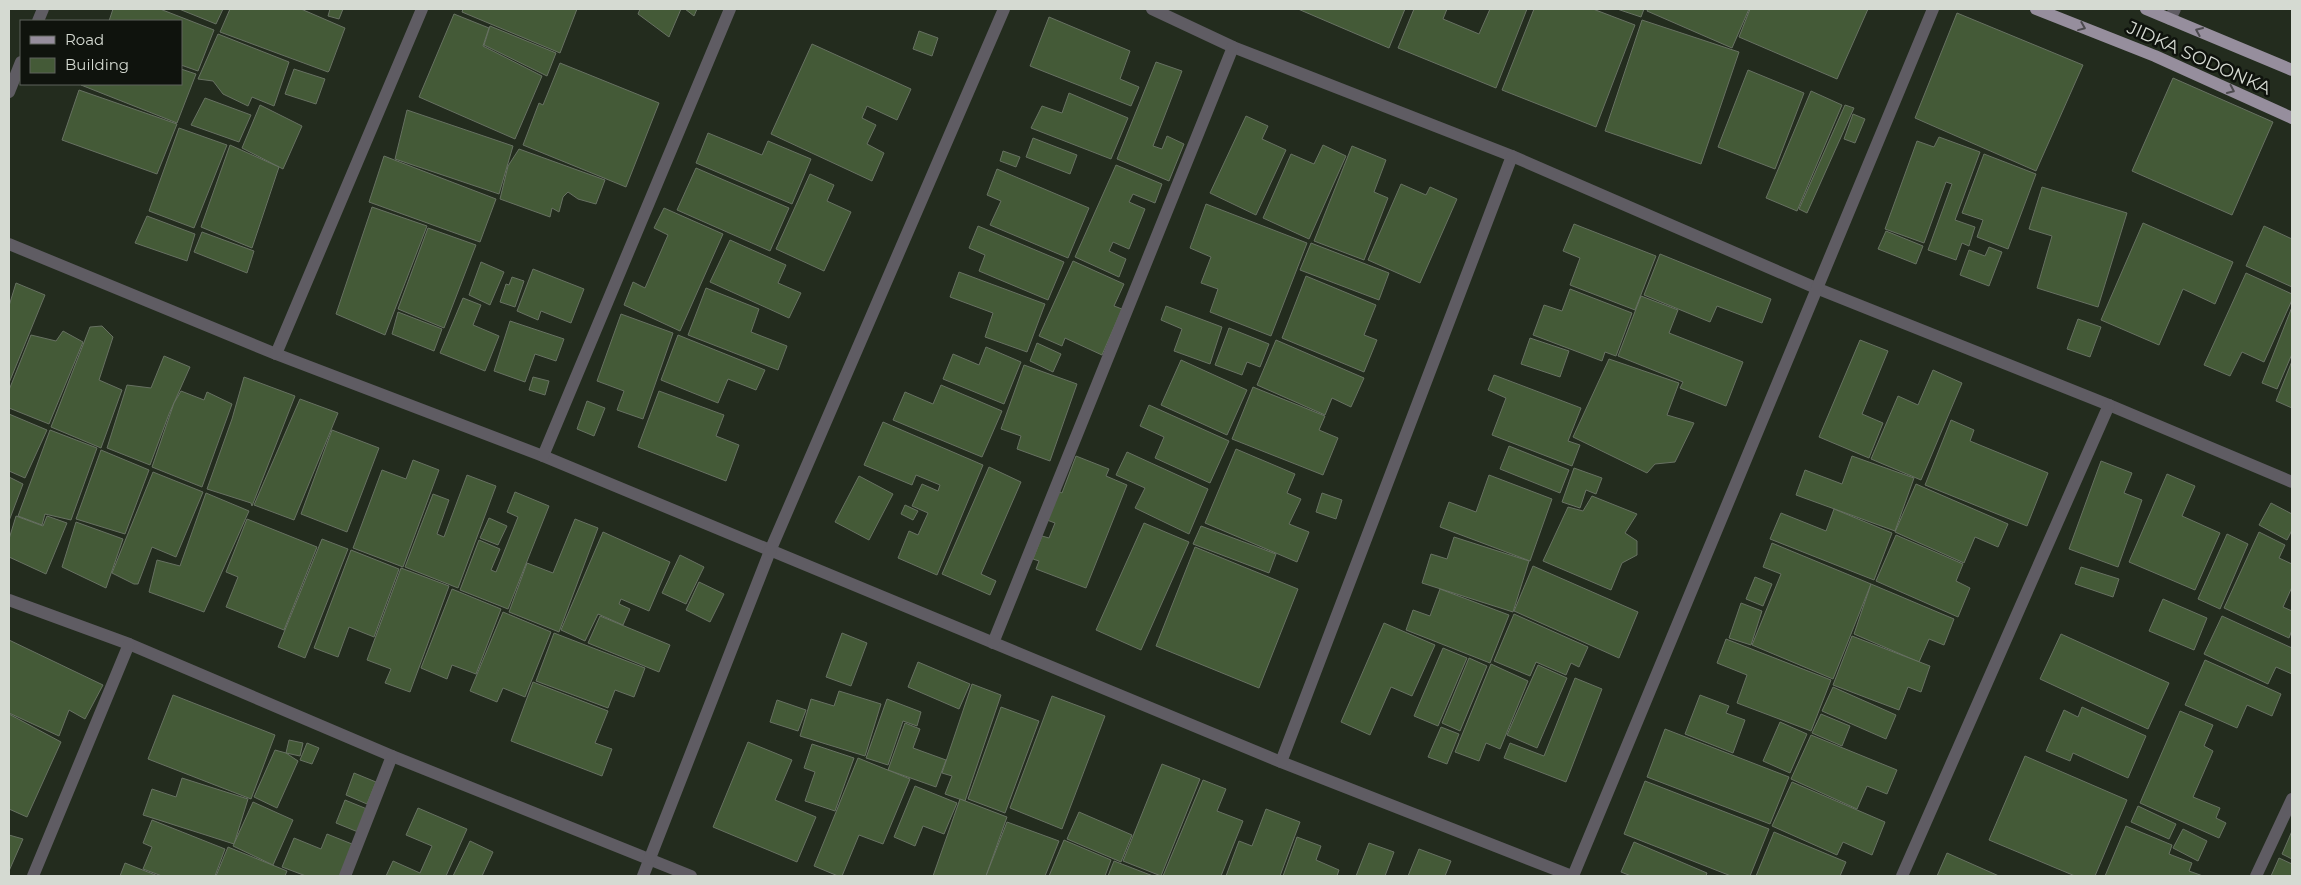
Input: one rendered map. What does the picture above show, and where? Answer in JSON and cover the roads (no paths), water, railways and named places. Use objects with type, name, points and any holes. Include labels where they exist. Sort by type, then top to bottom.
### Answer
[{"type":"main road","name":"JIDKA SODONKA","points":[[2036,9],[2155,56],[2292,118]]},
{"type":"main road","name":"JIDKA SODONKA","points":[[2146,9],[2172,14],[2292,70]]},
{"type":"street","points":[[276,354],[422,9]]},
{"type":"street","points":[[543,456],[730,9]]},
{"type":"street","points":[[643,876],[770,550],[1004,9]]},
{"type":"street","points":[[1152,9],[1233,47],[1512,156],[1816,288],[2109,405],[2292,482]]},
{"type":"street","points":[[9,244],[276,354],[543,456],[1281,762],[1573,876],[1816,288],[1934,9]]},
{"type":"street","points":[[994,643],[1233,47]]},
{"type":"street","points":[[9,92],[20,64]]},
{"type":"street","points":[[1281,762],[1512,156]]},
{"type":"street","points":[[1902,876],[2109,405]]},
{"type":"street","points":[[9,600],[129,644],[392,756],[691,876]]},
{"type":"street","points":[[33,876],[129,644]]},
{"type":"street","points":[[345,876],[392,756]]},
{"type":"street","points":[[2256,876],[2292,799]]}]
